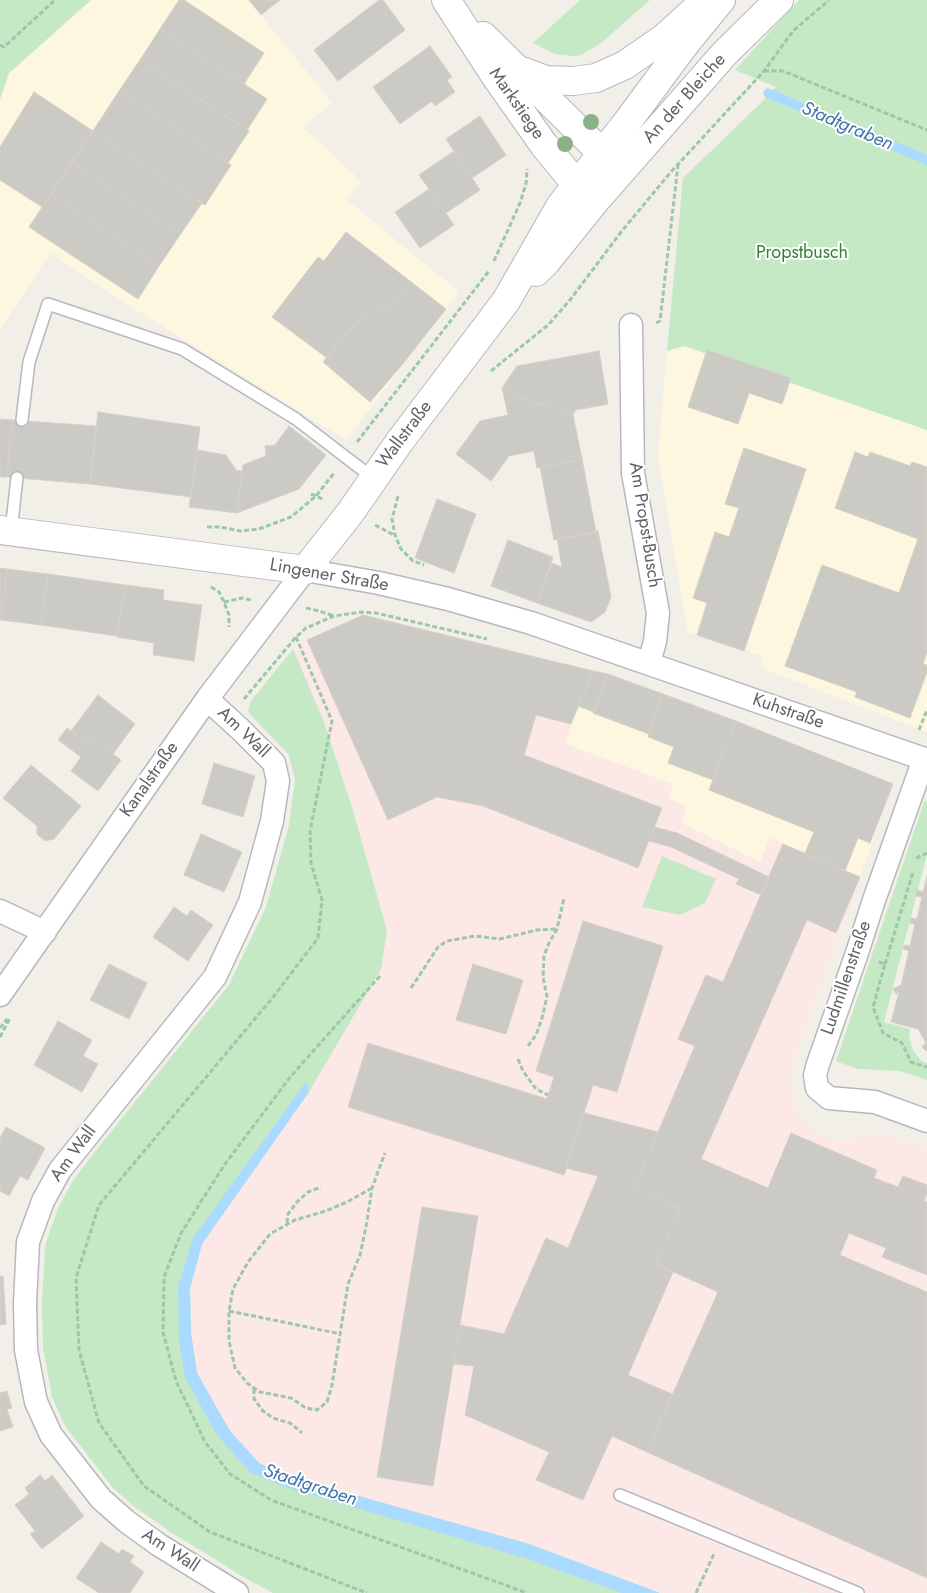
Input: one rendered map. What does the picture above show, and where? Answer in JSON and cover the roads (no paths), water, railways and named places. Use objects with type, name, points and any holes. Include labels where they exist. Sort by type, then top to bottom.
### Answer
[{"type":"street","name":"Markstiege","points":[[448,0],[621,172]]},
{"type":"street","name":"Markstiege","points":[[448,0],[496,77],[534,131],[585,192]]},
{"type":"street","points":[[515,67],[546,80],[574,81],[596,78],[625,66],[664,38],[705,0]]},
{"type":"street","name":"An der Bleiche","points":[[585,192],[602,153],[721,0]]},
{"type":"street","name":"An der Bleiche","points":[[585,192],[621,172],[725,53],[779,0]]},
{"type":"street","name":"Wallstraße","points":[[305,570],[350,513],[373,478],[506,301],[546,262],[585,192]]},
{"type":"street","name":"Am Propst-Busch","points":[[631,330],[633,473],[658,613],[655,641],[649,663]]},
{"type":"street","name":"Lingener Straße","points":[[5,531],[305,570],[379,583],[448,599],[531,622],[649,663]]},
{"type":"street","name":"Kanalstraße","points":[[0,995],[207,699],[305,570]]},
{"type":"street","name":"Kuhstraße","points":[[649,663],[925,759]]},
{"type":"street","name":"Am Wall","points":[[207,699],[274,763],[278,781],[272,821],[250,902],[215,976],[60,1170],[43,1201],[28,1242],[25,1303],[26,1350],[36,1402],[51,1435],[101,1499],[126,1521],[159,1545],[237,1593]]},
{"type":"street","name":"Ludmillenstraße","points":[[925,759],[873,903],[815,1075],[817,1088],[829,1098],[875,1102],[927,1121]]},
{"type":"street","points":[[0,910],[45,932]]},
{"type":"lane","points":[[22,420],[29,362],[48,304],[182,349],[296,419],[373,478]]},
{"type":"lane","points":[[5,531],[17,478]]},
{"type":"lane","points":[[620,1495],[858,1593]]},
{"type":"water","points":[[306,1082],[309,1092],[202,1244],[190,1288],[191,1333],[197,1373],[230,1431],[259,1463],[284,1475],[529,1544],[660,1593],[622,1593],[525,1558],[282,1486],[250,1472],[217,1435],[185,1377],[179,1339],[178,1287],[193,1238]]},
{"type":"waterway","name":"Stadtgraben","points":[[768,93],[927,160]]},
{"type":"park label","name":"Propstbusch","points":[[802,254]]}]
